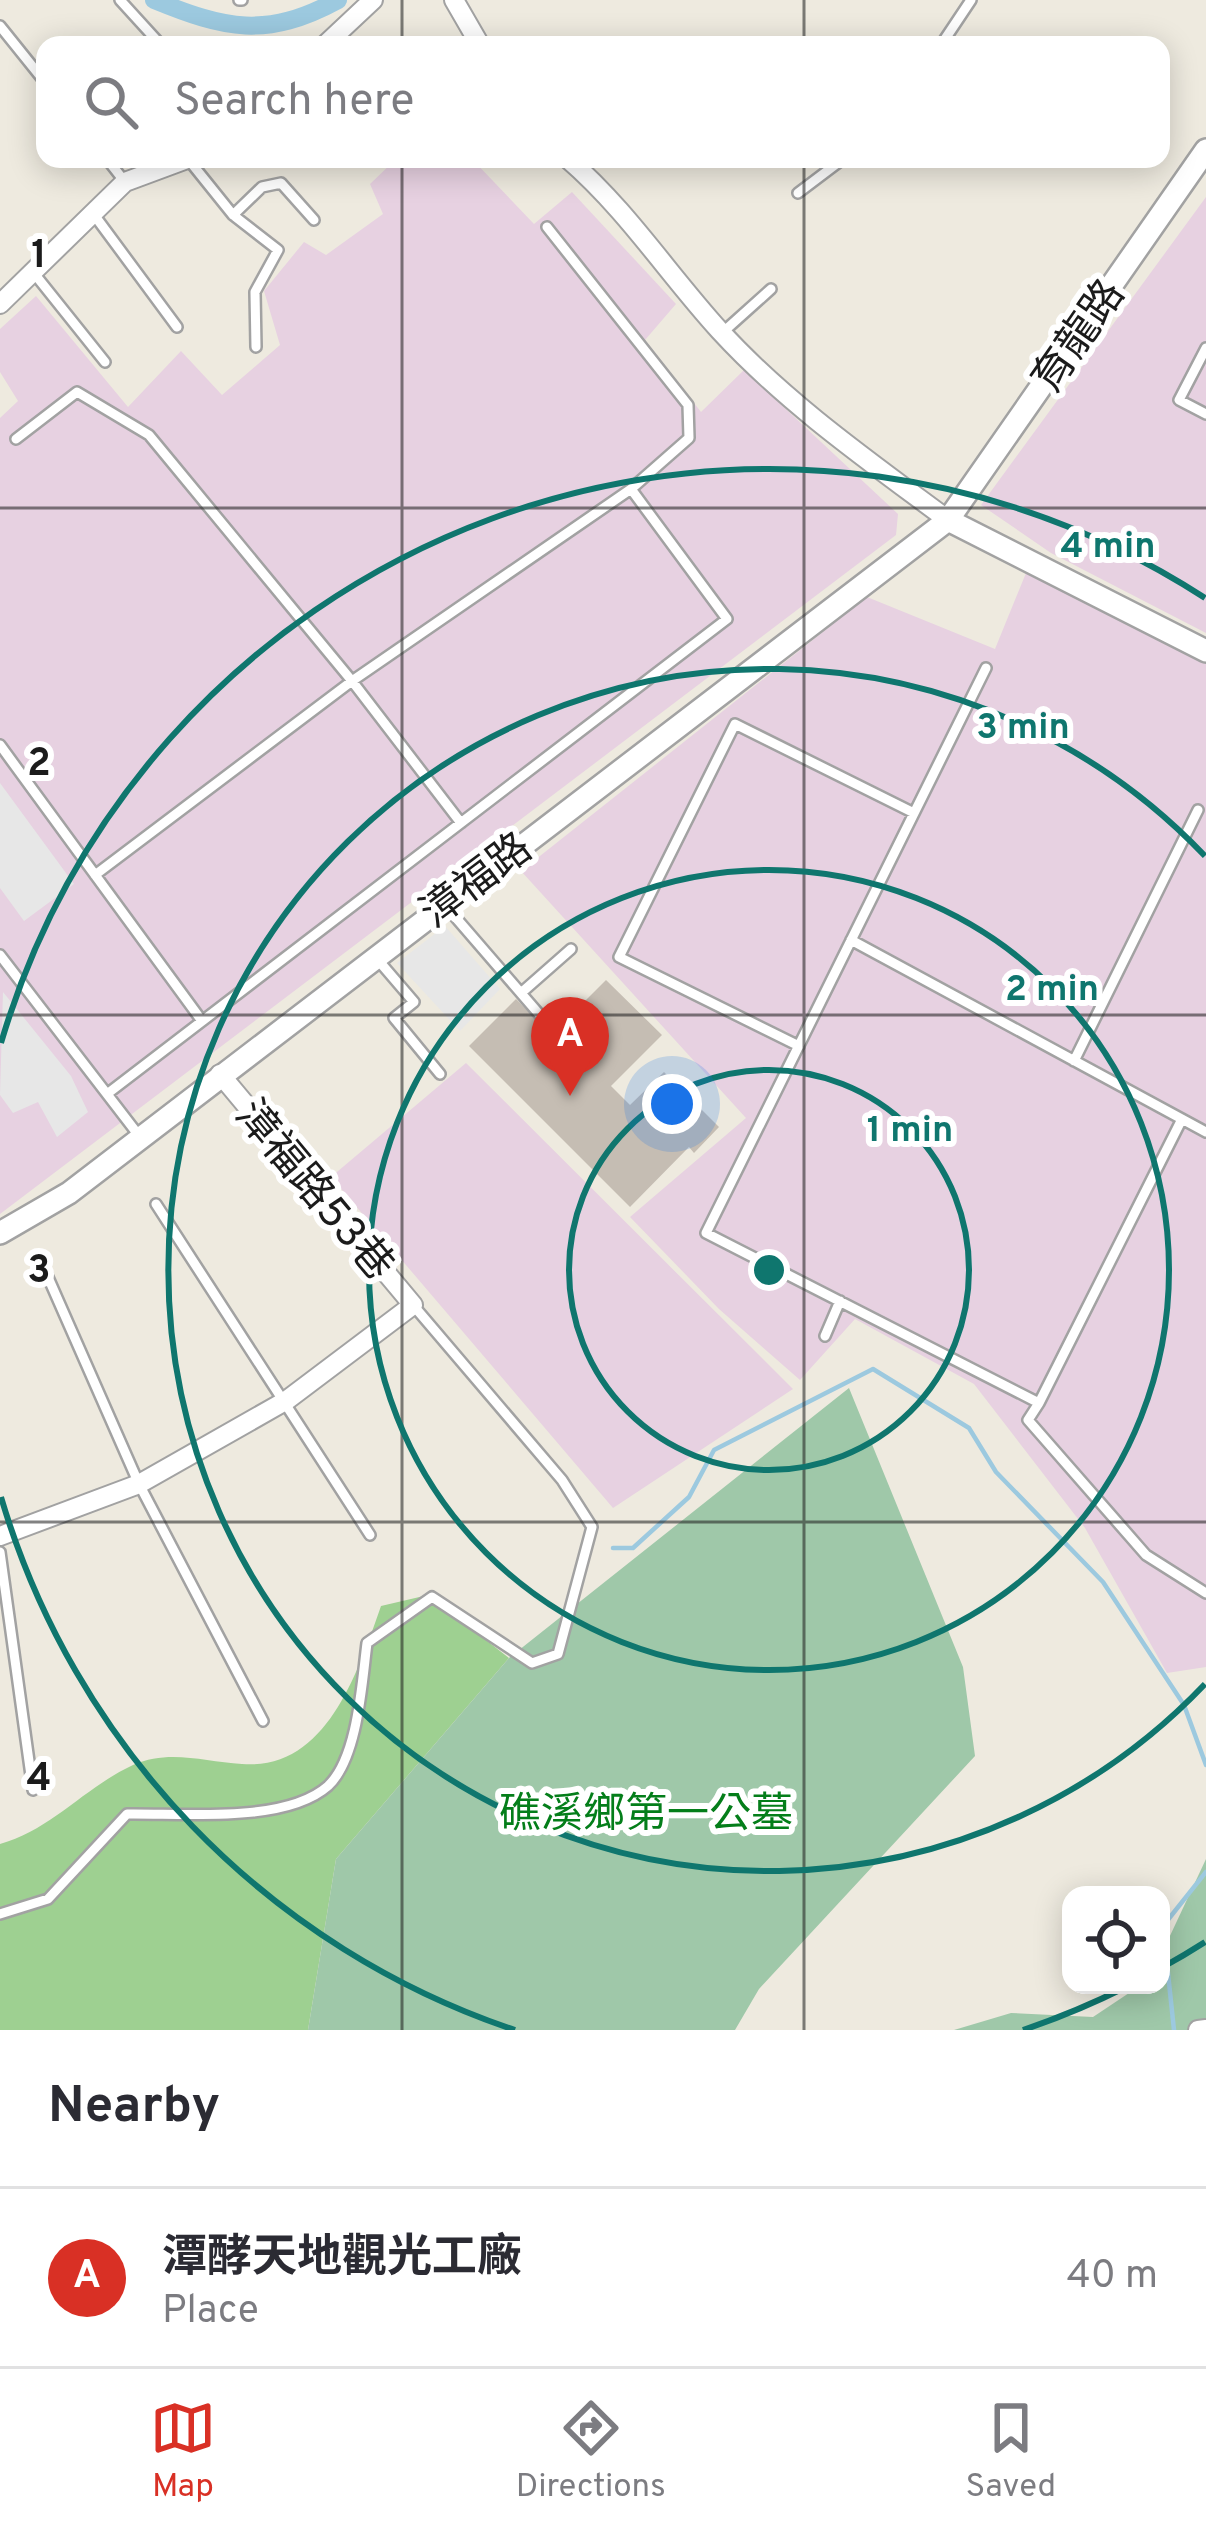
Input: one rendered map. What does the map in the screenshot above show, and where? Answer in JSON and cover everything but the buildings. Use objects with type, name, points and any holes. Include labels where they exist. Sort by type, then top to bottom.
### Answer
[{"type":"street","points":[[335,36],[373,0]]},
{"type":"street","points":[[454,0],[476,36]]},
{"type":"street","name":"育龍路","points":[[948,520],[1206,150]]},
{"type":"street","points":[[0,304],[125,182],[163,168]]},
{"type":"street","points":[[578,168],[604,191],[722,333],[860,455],[948,520],[1206,652]]},
{"type":"street","name":"漳福路","points":[[0,1234],[69,1193],[948,520]]},
{"type":"street","name":"漳福路53巷","points":[[220,1074],[413,1305]]},
{"type":"street","points":[[0,1536],[140,1484],[287,1400],[413,1305]]},
{"type":"lane","points":[[120,0],[153,36]]},
{"type":"lane","points":[[947,36],[971,0]]},
{"type":"lane","points":[[0,26],[36,71]]},
{"type":"lane","points":[[114,168],[125,182]]},
{"type":"lane","points":[[195,168],[233,215],[278,250],[279,258],[258,280],[256,347]]},
{"type":"lane","points":[[798,194],[831,168]]},
{"type":"lane","points":[[233,215],[262,188],[281,183],[314,220]]},
{"type":"lane","points":[[92,212],[177,327]]},
{"type":"lane","points":[[95,875],[352,681],[631,489],[688,438],[688,406],[547,227]]},
{"type":"lane","points":[[33,272],[105,362]]},
{"type":"lane","points":[[722,333],[771,289]]},
{"type":"lane","points":[[1206,348],[1179,400],[1206,414]]},
{"type":"lane","points":[[16,439],[77,392],[149,435],[352,681],[461,823]]},
{"type":"lane","points":[[107,1094],[728,619],[631,489]]},
{"type":"lane","points":[[986,668],[706,1233],[1039,1403]]},
{"type":"lane","points":[[799,1046],[620,957],[630,935],[735,724],[914,813]]},
{"type":"lane","points":[[0,745],[202,1021]]},
{"type":"lane","points":[[1074,1060],[1198,810]]},
{"type":"lane","points":[[444,904],[558,1036]]},
{"type":"lane","points":[[851,940],[1206,1132]]},
{"type":"lane","points":[[520,993],[571,949]]},
{"type":"lane","points":[[0,955],[140,1137]]},
{"type":"lane","points":[[374,956],[414,1002],[394,1018],[440,1073]]},
{"type":"lane","points":[[1182,1119],[1028,1420],[1146,1555],[1206,1593]]},
{"type":"lane","points":[[156,1204],[370,1535]]},
{"type":"lane","points":[[47,1275],[140,1484],[263,1721]]},
{"type":"lane","points":[[825,1336],[840,1301]]},
{"type":"lane","points":[[0,1914],[48,1899],[127,1814],[287,1808],[330,1784],[356,1730],[367,1643],[432,1597],[532,1663],[558,1654],[592,1527],[562,1480],[413,1305]]},
{"type":"lane","points":[[0,1552],[33,1790]]},
{"type":"shaded area","points":[[387,168],[481,168],[534,224],[572,192],[676,304],[645,340],[701,412],[744,370],[898,514],[896,535],[0,1214],[0,418],[18,401],[0,372],[0,329],[36,296],[128,407],[181,351],[222,395],[280,345],[264,291],[304,242],[326,255],[383,214],[370,184]]},
{"type":"shaded area","points":[[1206,197],[1206,633],[1051,553],[981,505]]},
{"type":"shaded area","points":[[1026,573],[1206,662],[1206,1667],[1167,1673],[1085,1528],[974,1384],[855,1319],[800,1380],[719,1309],[630,1217],[746,1118],[521,871],[867,597],[995,649]]},
{"type":"shaded area","points":[[0,783],[74,884],[24,921],[0,888]]},
{"type":"shaded area","points":[[445,926],[500,989],[460,1031],[397,963]]},
{"type":"shaded area","points":[[3,992],[71,1076],[88,1112],[57,1137],[38,1102],[13,1113],[0,1095]]},
{"type":"shaded area","points":[[466,1063],[793,1389],[613,1508],[331,1177]]},
{"type":"green space","name":"礁溪鄉第一公墓","points":[[849,1388],[963,1667],[975,1756],[759,1989],[735,2030],[308,2030],[336,1859],[509,1658]]},
{"type":"green space","points":[[428,1595],[509,1658],[336,1859],[308,2030],[0,2030],[0,1844],[36,1829],[116,1774],[147,1760],[174,1757],[242,1764],[271,1762],[296,1751],[335,1712],[362,1659],[381,1606]]},
{"type":"green space","points":[[1206,1859],[1206,2030],[954,2030],[1011,2013],[1093,2017],[1128,1994],[1170,1994],[1170,1936]]},
{"type":"waterway","points":[[154,0],[203,18],[246,26],[289,21],[338,0]]},
{"type":"waterway","points":[[613,1548],[633,1548],[689,1497],[714,1450],[873,1369],[969,1428],[996,1472],[1103,1582],[1184,1705],[1206,1765]]},
{"type":"waterway","points":[[1174,2030],[1163,1926],[1206,1872]]},
{"type":"place","name":"潭酵天地觀光工廠","points":[[570,1096]]}]
